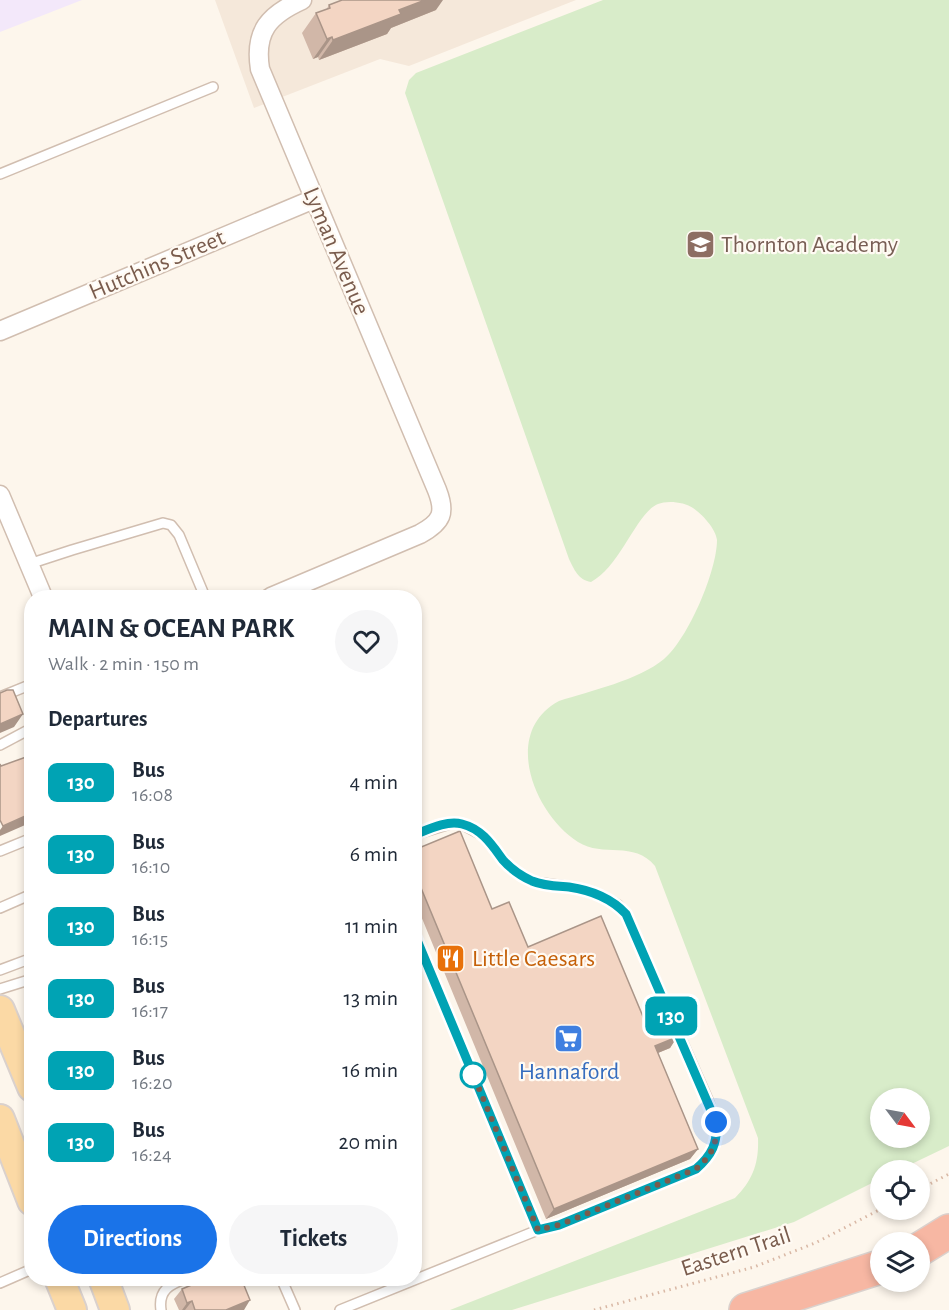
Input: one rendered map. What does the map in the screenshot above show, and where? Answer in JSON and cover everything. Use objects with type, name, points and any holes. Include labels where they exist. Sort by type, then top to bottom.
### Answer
[{"type":"highway","points":[[930,1243],[949,1231]]},
{"type":"highway","points":[[746,1310],[870,1270]]},
{"type":"highway","points":[[826,1310],[870,1281]]},
{"type":"main road","points":[[0,1010],[24,1068]]},
{"type":"main road","points":[[0,1119],[24,1180]]},
{"type":"main road","points":[[106,1286],[115,1310]]},
{"type":"street","name":"Lyman Avenue","points":[[288,590],[420,534],[433,526],[440,518],[442,509],[437,490],[260,69],[259,42],[266,25],[285,8],[302,0]]},
{"type":"street","name":"Hutchins Street","points":[[0,331],[315,199]]},
{"type":"street","points":[[0,495],[40,590]]},
{"type":"lane","points":[[0,174],[213,87]]},
{"type":"lane","points":[[29,564],[163,524],[171,525],[179,535],[203,590]]},
{"type":"lane","points":[[0,697],[24,687]]},
{"type":"lane","points":[[0,745],[24,732]]},
{"type":"lane","points":[[422,833],[453,823],[463,825],[482,835],[513,870],[534,882],[590,892],[618,905],[626,914],[632,927],[716,1122],[716,1143],[705,1161],[696,1169],[559,1225],[538,1230],[422,1277]]},
{"type":"lane","points":[[0,851],[24,841]]},
{"type":"lane","points":[[0,908],[24,898]]},
{"type":"lane","points":[[422,952],[538,1230]]},
{"type":"lane","points":[[0,970],[24,961]]},
{"type":"lane","points":[[0,989],[24,982]]},
{"type":"lane","points":[[0,1283],[24,1272]]},
{"type":"lane","points":[[160,1310],[159,1302],[165,1289],[169,1286]]},
{"type":"lane","points":[[284,1286],[295,1310]]},
{"type":"lane","points":[[340,1310],[399,1286]]},
{"type":"path","points":[[930,1184],[949,1174]]},
{"type":"path","name":"Eastern Trail","points":[[594,1310],[754,1267],[815,1243],[870,1215]]},
{"type":"shaded area","points":[[0,0],[82,0],[0,32]]},
{"type":"shaded area","points":[[215,0],[576,0],[409,66],[380,59],[254,108]]},
{"type":"green space","points":[[603,0],[949,0],[949,1146],[920,1160],[870,1160],[870,1184],[794,1222],[512,1310],[450,1310],[735,1198],[754,1171],[758,1138],[655,866],[647,858],[628,851],[588,847],[562,829],[548,813],[537,793],[530,773],[528,752],[531,732],[541,715],[559,701],[641,673],[664,659],[673,649],[700,604],[712,569],[717,540],[708,522],[693,508],[681,503],[662,503],[650,509],[643,517],[611,565],[601,575],[591,582],[583,579],[575,570],[569,559],[405,93],[409,80],[416,73]]},
{"type":"building","points":[[342,0],[425,0],[399,10],[401,14],[333,40],[332,37],[327,39],[316,13]]},
{"type":"building","points":[[13,690],[23,714],[0,724],[0,693]]},
{"type":"building","points":[[24,758],[24,817],[3,826],[0,820],[0,764],[1,766]]},
{"type":"building","name":"Hannaford","points":[[460,831],[492,909],[509,902],[528,947],[601,916],[644,1019],[666,1010],[677,1037],[655,1046],[698,1149],[554,1209],[422,890],[422,847]]},
{"type":"building","points":[[189,1286],[244,1286],[250,1300],[226,1310],[195,1310],[192,1301],[187,1303],[182,1289]]},
{"type":"bus line","name":"130","points":[[422,832],[453,823],[472,828],[495,848],[513,870],[534,882],[549,886],[571,887],[602,896],[618,905],[626,914],[708,1100],[716,1122],[717,1134],[711,1153],[696,1169],[559,1225],[538,1230],[422,952]]},
{"type":"place","name":"Thornton Academy","points":[[700,245]]},
{"type":"place","name":"Little Caesars","points":[[451,959]]},
{"type":"place","name":"Hannaford","points":[[569,1039]]},
{"type":"route","points":[[473,1075],[470,1067],[538,1230],[559,1225],[696,1169],[705,1161],[716,1143],[716,1122]]}]
